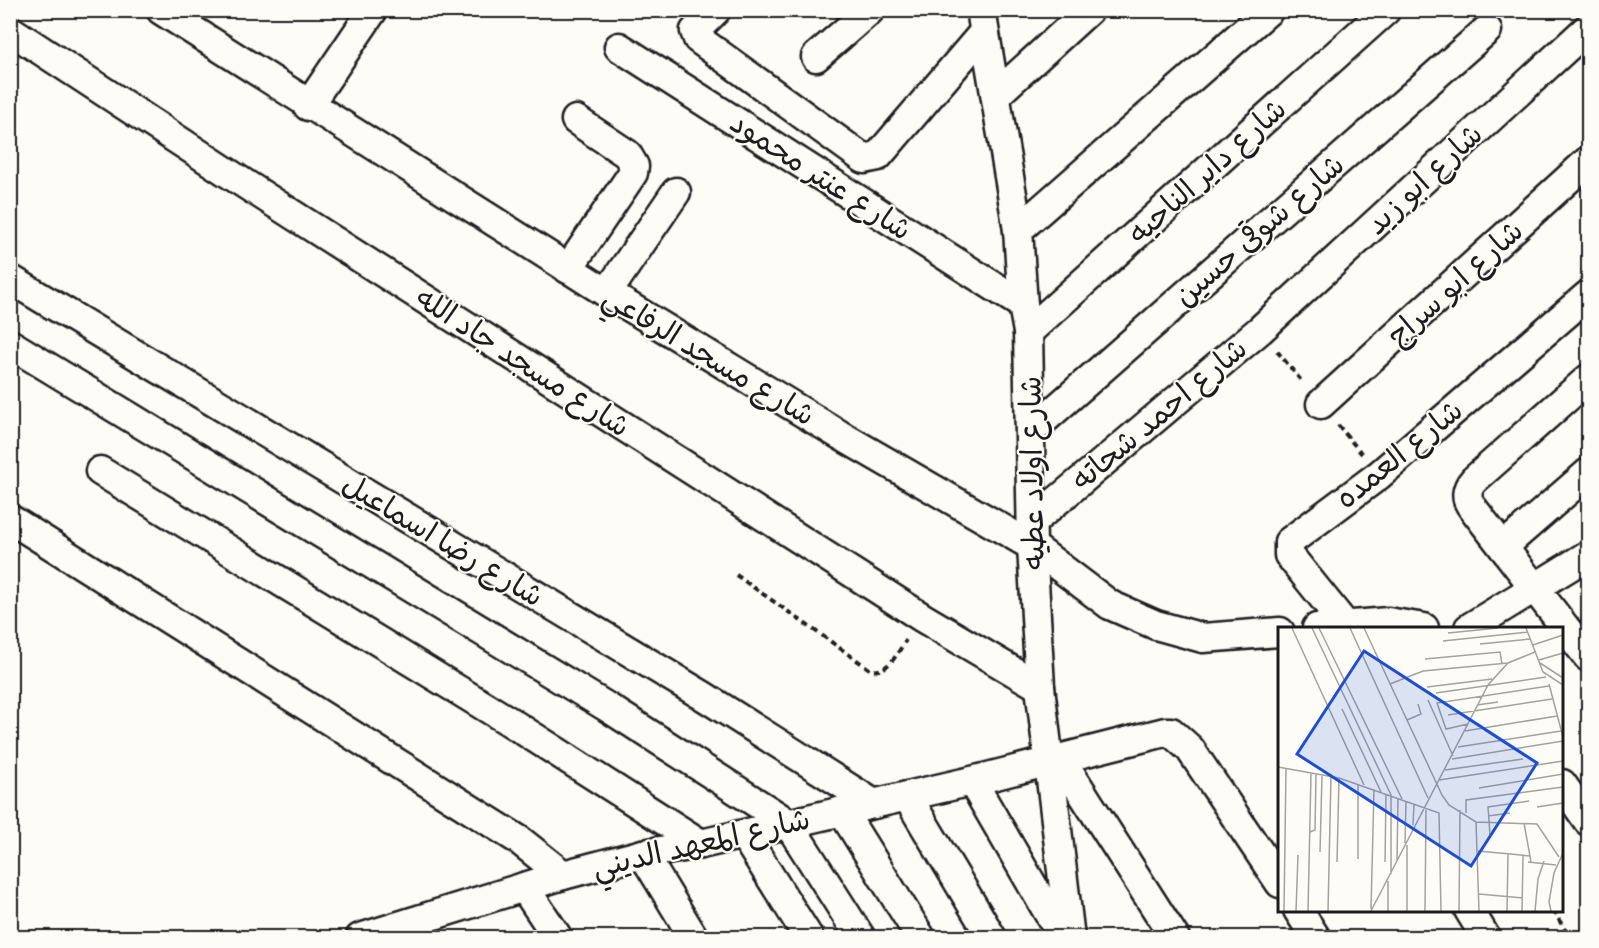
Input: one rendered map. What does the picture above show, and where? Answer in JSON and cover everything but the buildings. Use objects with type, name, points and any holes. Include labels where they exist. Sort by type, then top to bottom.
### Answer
[{"type":"street","name":"شارع مسجد الرفاعي","points":[[161,10],[308,106],[568,269],[840,435],[1032,534],[1110,605],[1156,625],[1203,638],[1278,632]]},
{"type":"street","points":[[308,106],[373,10]]},
{"type":"street","points":[[816,57],[870,10]]},
{"type":"street","points":[[996,95],[1089,10]]},
{"type":"street","points":[[1018,230],[1269,10]]},
{"type":"street","name":"شارع داير الناحيه","points":[[1028,332],[1386,10]]},
{"type":"street","points":[[706,19],[695,31],[698,39],[864,159],[878,156],[983,21]]},
{"type":"street","name":"شارع اولاد عطيه","points":[[983,21],[1018,230],[1023,305],[1028,332],[1032,534],[1040,687],[1053,760],[1070,938]]},
{"type":"street","name":"شارع ابو زيد","points":[[1260,330],[1588,28]]},
{"type":"street","name":"شارع مسجد جاد الله","points":[[10,30],[245,184],[922,618],[1040,687]]},
{"type":"street","name":"شارع شوقى حسين","points":[[1031,431],[1487,30]]},
{"type":"street","name":"شارع عنتر محمود","points":[[619,47],[1023,305]]},
{"type":"street","points":[[568,269],[633,173],[634,166],[627,154],[576,120]]},
{"type":"street","name":"شارع ابو سراج","points":[[1321,404],[1588,161]]},
{"type":"street","points":[[607,293],[676,192]]},
{"type":"street","name":"شارع رضا اسماعيل","points":[[10,279],[705,697],[874,804]]},
{"type":"street","name":"شارع العمده","points":[[1346,626],[1289,555],[1288,542],[1379,475],[1588,295]]},
{"type":"street","name":"شارع احمد شحاته","points":[[1032,534],[1260,330]]},
{"type":"street","points":[[10,344],[607,707],[788,823],[861,938]]},
{"type":"street","points":[[1588,379],[1474,480],[1467,490],[1468,502],[1588,657]]},
{"type":"street","points":[[100,471],[507,720],[701,844]]},
{"type":"street","points":[[1503,547],[1588,473]]},
{"type":"street","points":[[10,519],[519,840],[563,875]]},
{"type":"street","points":[[1471,627],[1588,555]]},
{"type":"street","points":[[1332,627],[1388,622],[1418,627]]},
{"type":"street","name":"شارع المعهد الديني","points":[[369,936],[563,875],[643,854],[744,835],[972,781],[1154,733],[1171,732],[1190,749],[1278,880]]},
{"type":"street","points":[[1053,760],[1175,938]]},
{"type":"street","points":[[972,781],[1063,938]]},
{"type":"street","points":[[1563,785],[1588,821]]},
{"type":"street","points":[[907,796],[992,938]]},
{"type":"street","points":[[842,811],[921,938]]},
{"type":"street","points":[[744,835],[809,938]]},
{"type":"street","points":[[643,854],[694,938]]},
{"type":"street","points":[[524,887],[558,938]]},
{"type":"street","points":[[1299,912],[1316,938]]},
{"type":"street","points":[[1470,912],[1486,938]]},
{"type":"path","points":[[736,575],[871,670],[878,672],[890,663],[922,618]]},
{"type":"path","points":[[1554,912],[1570,938]]}]
